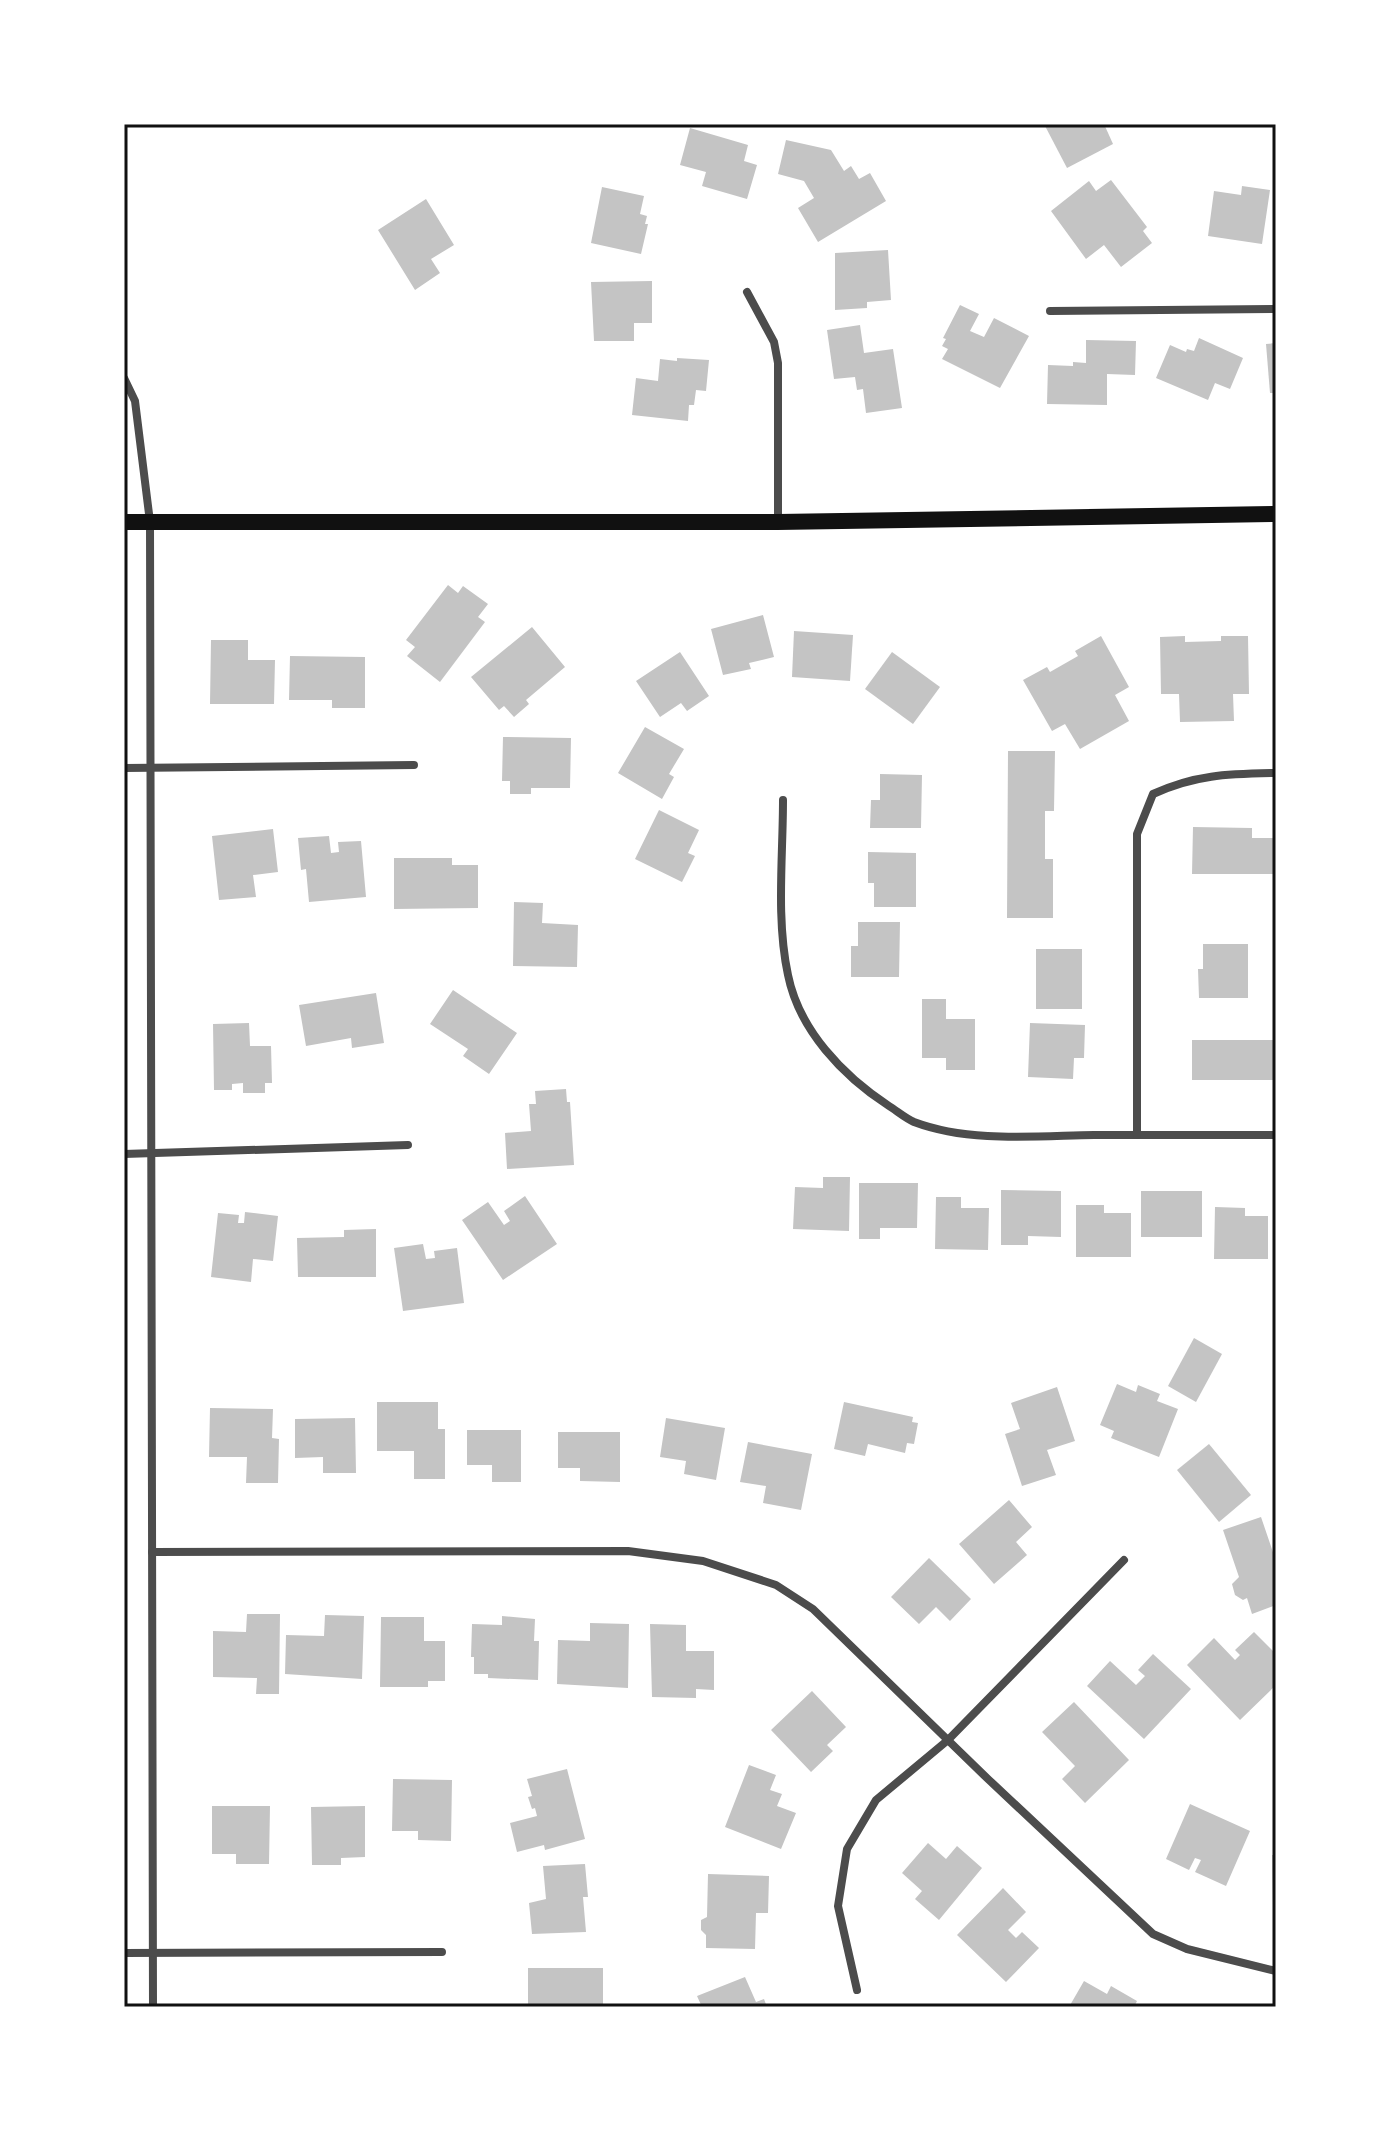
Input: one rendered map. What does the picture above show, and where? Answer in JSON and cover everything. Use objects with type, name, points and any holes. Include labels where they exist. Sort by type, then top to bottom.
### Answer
[{"type":"main road","points":[[124,522],[778,522],[1276,514]]},
{"type":"street","points":[[747,292],[774,342],[778,363],[778,522]]},
{"type":"street","points":[[1050,311],[1276,309]]},
{"type":"street","points":[[124,378],[135,401],[150,522],[153,2007]]},
{"type":"street","points":[[124,768],[414,765]]},
{"type":"street","points":[[1137,1135],[1137,834],[1153,794],[1177,783],[1209,775],[1276,773]]},
{"type":"street","points":[[783,800],[783,928],[788,975],[796,1001],[828,1053],[853,1080],[913,1121],[952,1131],[1000,1136],[1276,1135]]},
{"type":"street","points":[[124,1154],[408,1145]]},
{"type":"street","points":[[152,1552],[628,1551],[703,1561],[776,1585],[813,1609],[1153,1934],[1187,1949],[1276,1971]]},
{"type":"street","points":[[857,1990],[838,1906],[847,1849],[876,1800],[948,1740],[1124,1560]]},
{"type":"street","points":[[124,1953],[442,1952]]},
{"type":"building","points":[[1044,124],[1104,124],[1113,144],[1067,168]]},
{"type":"building","points":[[690,128],[748,145],[744,161],[757,165],[747,199],[702,186],[706,172],[680,165]]},
{"type":"building","points":[[786,140],[831,150],[844,171],[851,166],[859,179],[870,173],[886,201],[818,242],[798,208],[814,198],[804,181],[778,174]]},
{"type":"building","points":[[1111,180],[1147,227],[1143,231],[1152,243],[1121,267],[1104,245],[1086,259],[1051,211],[1089,181],[1096,191]]},
{"type":"building","points":[[1242,186],[1270,190],[1262,244],[1208,236],[1214,191],[1241,195]]},
{"type":"building","points":[[602,187],[644,196],[640,214],[647,216],[645,224],[648,224],[641,254],[591,243]]},
{"type":"building","points":[[426,199],[454,245],[431,259],[440,273],[415,290],[378,230]]},
{"type":"building","points":[[888,250],[891,300],[867,302],[867,308],[835,310],[835,253]]},
{"type":"building","points":[[652,281],[652,323],[634,323],[634,341],[594,341],[591,282]]},
{"type":"building","points":[[960,305],[979,314],[970,331],[984,337],[994,318],[1029,336],[1000,388],[942,359],[948,349],[942,346],[946,339],[943,338]]},
{"type":"building","points":[[860,325],[864,353],[893,349],[902,408],[866,413],[863,389],[857,390],[855,377],[834,379],[827,330]]},
{"type":"building","points":[[1199,338],[1243,358],[1230,389],[1215,383],[1208,400],[1156,378],[1170,345],[1186,352],[1187,349],[1194,351]]},
{"type":"building","points":[[1086,340],[1136,341],[1135,375],[1107,374],[1107,405],[1047,404],[1048,365],[1086,363]]},
{"type":"building","points":[[1276,343],[1276,393],[1270,393],[1266,344]]},
{"type":"building","points":[[677,358],[709,360],[706,391],[696,390],[694,405],[689,405],[688,421],[632,415],[636,378],[658,381],[660,359],[677,361]]},
{"type":"building","points":[[448,585],[458,593],[463,586],[488,604],[478,617],[485,622],[440,682],[407,656],[415,647],[406,640]]},
{"type":"building","points":[[763,615],[774,657],[749,663],[751,669],[723,675],[711,629]]},
{"type":"building","points":[[532,627],[565,667],[526,700],[529,704],[514,717],[504,706],[499,710],[471,677]]},
{"type":"building","points":[[794,631],[853,635],[850,681],[792,677]]},
{"type":"building","points":[[1101,636],[1129,687],[1115,695],[1129,721],[1080,749],[1065,724],[1052,731],[1023,680],[1047,667],[1050,672],[1078,656],[1075,651]]},
{"type":"building","points":[[1185,636],[1185,642],[1221,641],[1221,636],[1248,636],[1249,694],[1233,694],[1234,721],[1180,722],[1179,694],[1161,694],[1160,637]]},
{"type":"building","points":[[211,640],[248,640],[248,660],[275,660],[274,704],[210,704]]},
{"type":"building","points":[[680,652],[709,696],[687,711],[681,703],[660,717],[636,681]]},
{"type":"building","points":[[892,652],[940,687],[913,724],[865,689]]},
{"type":"building","points":[[290,656],[365,657],[365,708],[332,708],[332,700],[289,700]]},
{"type":"building","points":[[645,727],[684,749],[669,774],[674,777],[662,799],[618,773]]},
{"type":"building","points":[[503,737],[571,738],[570,788],[531,788],[531,794],[510,794],[510,781],[502,781]]},
{"type":"building","points":[[1008,751],[1055,751],[1054,811],[1045,811],[1045,859],[1053,859],[1053,918],[1007,918]]},
{"type":"building","points":[[880,774],[922,775],[921,828],[870,828],[871,800],[880,800]]},
{"type":"building","points":[[659,810],[699,830],[688,853],[695,856],[682,882],[635,859]]},
{"type":"building","points":[[1193,827],[1252,828],[1252,838],[1276,838],[1276,874],[1192,874]]},
{"type":"building","points":[[273,829],[278,872],[253,875],[256,897],[219,900],[212,836]]},
{"type":"building","points":[[329,836],[331,853],[339,852],[338,842],[361,841],[366,897],[309,902],[306,869],[301,870],[298,838]]},
{"type":"building","points":[[868,852],[916,853],[916,907],[874,907],[874,883],[868,883]]},
{"type":"building","points":[[394,858],[452,858],[452,865],[478,865],[478,908],[394,909]]},
{"type":"building","points":[[514,902],[543,903],[542,923],[578,925],[577,967],[513,966]]},
{"type":"building","points":[[858,922],[900,922],[899,977],[851,977],[851,946],[858,946]]},
{"type":"building","points":[[1203,944],[1248,944],[1248,998],[1199,998],[1198,969],[1203,969]]},
{"type":"building","points":[[1036,949],[1082,949],[1082,1009],[1036,1009]]},
{"type":"building","points":[[453,990],[517,1033],[489,1074],[463,1056],[468,1049],[430,1024]]},
{"type":"building","points":[[376,993],[384,1043],[352,1048],[351,1038],[306,1046],[299,1005]]},
{"type":"building","points":[[922,999],[946,999],[946,1019],[975,1019],[975,1070],[946,1070],[946,1058],[922,1058]]},
{"type":"building","points":[[249,1023],[250,1046],[271,1046],[272,1083],[265,1083],[265,1093],[243,1093],[243,1083],[232,1084],[232,1090],[214,1090],[213,1024]]},
{"type":"building","points":[[1030,1023],[1085,1025],[1084,1058],[1074,1058],[1073,1079],[1028,1077]]},
{"type":"building","points":[[1192,1040],[1276,1040],[1276,1080],[1192,1080]]},
{"type":"building","points":[[566,1089],[567,1102],[570,1102],[574,1165],[507,1169],[505,1133],[531,1131],[529,1104],[536,1104],[535,1091]]},
{"type":"building","points":[[823,1177],[850,1177],[849,1231],[793,1229],[795,1187],[823,1188]]},
{"type":"building","points":[[859,1183],[918,1183],[917,1228],[880,1228],[880,1239],[859,1239]]},
{"type":"building","points":[[1001,1190],[1061,1191],[1061,1237],[1028,1236],[1028,1245],[1001,1245]]},
{"type":"building","points":[[1141,1191],[1202,1191],[1202,1237],[1141,1237]]},
{"type":"building","points":[[525,1196],[557,1244],[503,1280],[462,1220],[488,1202],[504,1225],[510,1221],[504,1211]]},
{"type":"building","points":[[936,1197],[961,1197],[961,1208],[989,1208],[988,1250],[935,1249]]},
{"type":"building","points":[[1076,1205],[1104,1205],[1104,1213],[1131,1213],[1131,1257],[1076,1257]]},
{"type":"building","points":[[1215,1207],[1245,1208],[1245,1216],[1268,1216],[1268,1259],[1214,1259]]},
{"type":"building","points":[[245,1212],[278,1216],[273,1261],[253,1259],[251,1282],[211,1277],[218,1213],[239,1215],[238,1223],[244,1223]]},
{"type":"building","points":[[376,1229],[376,1277],[298,1277],[297,1238],[344,1237],[344,1230]]},
{"type":"building","points":[[423,1244],[426,1259],[435,1258],[434,1251],[457,1248],[464,1303],[403,1311],[394,1248]]},
{"type":"building","points":[[1194,1338],[1222,1354],[1196,1402],[1168,1386]]},
{"type":"building","points":[[1117,1384],[1136,1392],[1138,1385],[1160,1394],[1157,1401],[1178,1409],[1159,1457],[1111,1438],[1114,1431],[1100,1425]]},
{"type":"building","points":[[1057,1387],[1075,1441],[1047,1450],[1056,1475],[1022,1486],[1005,1434],[1020,1429],[1011,1403]]},
{"type":"building","points":[[377,1402],[438,1402],[438,1429],[445,1429],[445,1479],[414,1479],[414,1451],[377,1451]]},
{"type":"building","points":[[844,1402],[913,1417],[912,1422],[918,1423],[914,1444],[907,1443],[905,1453],[868,1444],[865,1456],[834,1449]]},
{"type":"building","points":[[210,1408],[273,1409],[272,1438],[279,1439],[278,1483],[246,1483],[247,1457],[209,1457]]},
{"type":"building","points":[[355,1418],[356,1473],[323,1473],[323,1457],[295,1458],[295,1419]]},
{"type":"building","points":[[666,1418],[725,1428],[716,1480],[684,1474],[686,1461],[660,1457]]},
{"type":"building","points":[[467,1430],[521,1430],[521,1482],[492,1482],[492,1465],[467,1465]]},
{"type":"building","points":[[558,1432],[620,1432],[620,1482],[580,1481],[580,1468],[558,1468]]},
{"type":"building","points":[[748,1442],[812,1454],[801,1510],[763,1503],[766,1486],[740,1482]]},
{"type":"building","points":[[1209,1444],[1251,1495],[1219,1522],[1177,1470]]},
{"type":"building","points":[[1009,1500],[1032,1527],[1016,1542],[1027,1555],[994,1584],[959,1544]]},
{"type":"building","points":[[1261,1517],[1276,1561],[1276,1605],[1252,1614],[1247,1598],[1243,1600],[1235,1595],[1232,1584],[1239,1577],[1223,1530]]},
{"type":"building","points":[[929,1558],[971,1599],[950,1621],[936,1607],[919,1624],[891,1597]]},
{"type":"building","points":[[247,1614],[280,1614],[279,1694],[256,1694],[257,1678],[213,1677],[213,1631],[246,1632]]},
{"type":"building","points":[[325,1615],[364,1616],[362,1679],[285,1674],[286,1635],[324,1636]]},
{"type":"building","points":[[502,1616],[535,1619],[534,1641],[539,1641],[538,1680],[488,1678],[488,1674],[474,1674],[472,1624],[502,1625]]},
{"type":"building","points":[[381,1617],[424,1617],[424,1641],[445,1641],[445,1681],[428,1681],[428,1687],[380,1687]]},
{"type":"building","points":[[590,1623],[629,1624],[628,1688],[557,1684],[558,1640],[590,1641]]},
{"type":"building","points":[[650,1624],[686,1625],[686,1651],[714,1651],[714,1690],[696,1689],[696,1698],[652,1697]]},
{"type":"building","points":[[1254,1632],[1276,1654],[1276,1685],[1240,1720],[1187,1665],[1214,1638],[1235,1660],[1240,1655],[1235,1650]]},
{"type":"building","points":[[1153,1654],[1191,1689],[1144,1739],[1087,1686],[1110,1661],[1136,1685],[1145,1676],[1138,1670]]},
{"type":"building","points":[[812,1691],[846,1727],[827,1745],[833,1751],[811,1772],[771,1730]]},
{"type":"building","points":[[1074,1702],[1129,1760],[1085,1803],[1062,1779],[1075,1766],[1042,1732]]},
{"type":"building","points":[[749,1765],[776,1775],[770,1790],[782,1794],[777,1806],[796,1813],[781,1849],[725,1827]]},
{"type":"building","points":[[567,1769],[585,1839],[545,1850],[544,1845],[517,1852],[510,1823],[537,1816],[528,1797],[532,1796],[527,1779]]},
{"type":"building","points":[[393,1779],[452,1780],[451,1841],[418,1840],[418,1831],[392,1831]]},
{"type":"building","points":[[1190,1804],[1250,1831],[1226,1886],[1195,1872],[1201,1860],[1195,1858],[1189,1870],[1166,1859]]},
{"type":"building","points":[[212,1806],[270,1806],[269,1864],[236,1864],[236,1854],[212,1854]]},
{"type":"building","points":[[365,1806],[365,1857],[341,1858],[341,1865],[312,1865],[311,1807]]},
{"type":"building","points":[[928,1843],[946,1859],[957,1846],[982,1868],[939,1920],[915,1899],[922,1891],[902,1873]]},
{"type":"building","points":[[1272,1855],[1276,1855],[1276,1906],[1273,1906]]},
{"type":"building","points":[[585,1864],[588,1897],[583,1897],[586,1932],[532,1934],[529,1903],[546,1899],[543,1866]]},
{"type":"building","points":[[708,1874],[769,1876],[768,1913],[756,1913],[755,1949],[706,1948],[701,1920],[707,1917]]},
{"type":"building","points":[[1003,1888],[1026,1912],[1008,1930],[1016,1938],[1022,1932],[1039,1948],[1006,1982],[957,1935]]},
{"type":"building","points":[[528,1968],[603,1968],[603,2007],[528,2007]]},
{"type":"building","points":[[745,1977],[756,2002],[764,1999],[767,2007],[702,2007],[697,1996]]},
{"type":"building","points":[[1084,1981],[1107,1994],[1111,1986],[1137,2001],[1134,2007],[1069,2007]]}]
